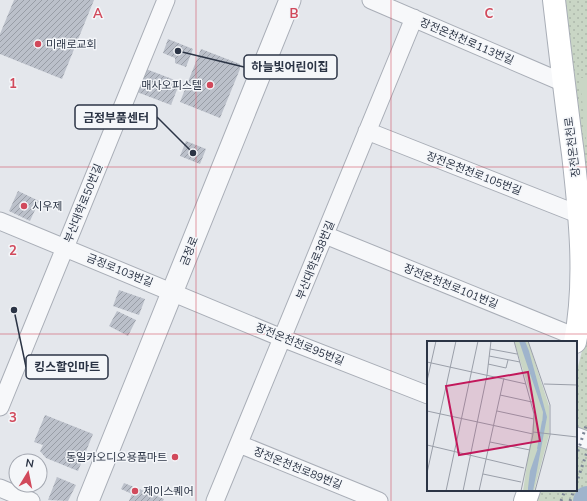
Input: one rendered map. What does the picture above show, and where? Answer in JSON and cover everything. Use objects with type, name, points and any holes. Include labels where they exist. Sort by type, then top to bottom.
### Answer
[{"type":"main road","name":"장전온천천로","points":[[554,0],[580,215],[582,273],[581,303],[576,340]]},
{"type":"main road","points":[[525,501],[529,491]]},
{"type":"street","name":"부산대학로50번길","points":[[0,407],[166,0]]},
{"type":"street","name":"금정로","points":[[88,501],[290,0]]},
{"type":"street","name":"장전온천천로113번길","points":[[370,0],[564,83]]},
{"type":"street","name":"부산대학로38번길","points":[[215,501],[414,18]]},
{"type":"street","name":"장전온천천로105번길","points":[[367,131],[580,215]]},
{"type":"street","name":"금정로103번길","points":[[0,221],[173,292]]},
{"type":"street","name":"장전온천천로101번길","points":[[325,235],[576,340]]},
{"type":"street","name":"장전온천천로95번길","points":[[173,292],[282,338],[427,395]]},
{"type":"street","points":[[577,436],[587,440]]},
{"type":"street","name":"장전온천천로89번길","points":[[238,444],[379,501]]},
{"type":"street","points":[[0,488],[31,501]]},
{"type":"green space","points":[[565,0],[587,0],[587,207],[574,72]]},
{"type":"green space","points":[[580,78],[587,78],[587,139],[586,139]]},
{"type":"green space","points":[[587,332],[587,501],[535,501],[539,491],[577,491],[577,370]]},
{"type":"building","name":"미래로교회","points":[[14,0],[94,0],[62,79],[0,54],[0,34]]},
{"type":"building","points":[[168,39],[193,49],[186,67],[175,63],[175,58],[163,53]]},
{"type":"building","name":"매사오피스텔","points":[[201,49],[240,64],[240,69],[220,118],[180,102]]},
{"type":"building","points":[[146,69],[180,82],[171,105],[137,92]]},
{"type":"building","points":[[186,141],[206,149],[200,164],[180,156]]},
{"type":"building","name":"시우제","points":[[18,191],[39,201],[30,221],[9,211]]},
{"type":"building","points":[[119,290],[145,299],[139,315],[113,306]]},
{"type":"building","points":[[117,311],[136,320],[128,336],[109,326]]},
{"type":"building","points":[[45,415],[93,434],[78,471],[48,459],[48,453],[42,453],[40,451],[43,445],[34,442]]},
{"type":"building","points":[[57,477],[76,485],[68,501],[48,500]]},
{"type":"building","name":"제이스퀘어","points":[[124,483],[164,499],[163,501],[129,501],[132,494],[121,489]]},
{"type":"railway","points":[[577,454],[587,423]]},
{"type":"railway","points":[[577,481],[587,452]]},
{"type":"railway","points":[[561,501],[565,491]]},
{"type":"railway","points":[[570,501],[574,491]]},
{"type":"place","name":"미래로교회","points":[[38,44]]},
{"type":"place","name":"하늘빛어린이집","points":[[178,51]]},
{"type":"place","name":"매사오피스텔","points":[[210,85]]},
{"type":"place","name":"금정부품센터","points":[[193,153]]},
{"type":"place","name":"시우제","points":[[24,206]]},
{"type":"place","name":"킹스할인마트","points":[[14,310]]},
{"type":"place","name":"동일카오디오용품마트","points":[[175,457]]},
{"type":"place","name":"제이스퀘어","points":[[135,491]]}]
